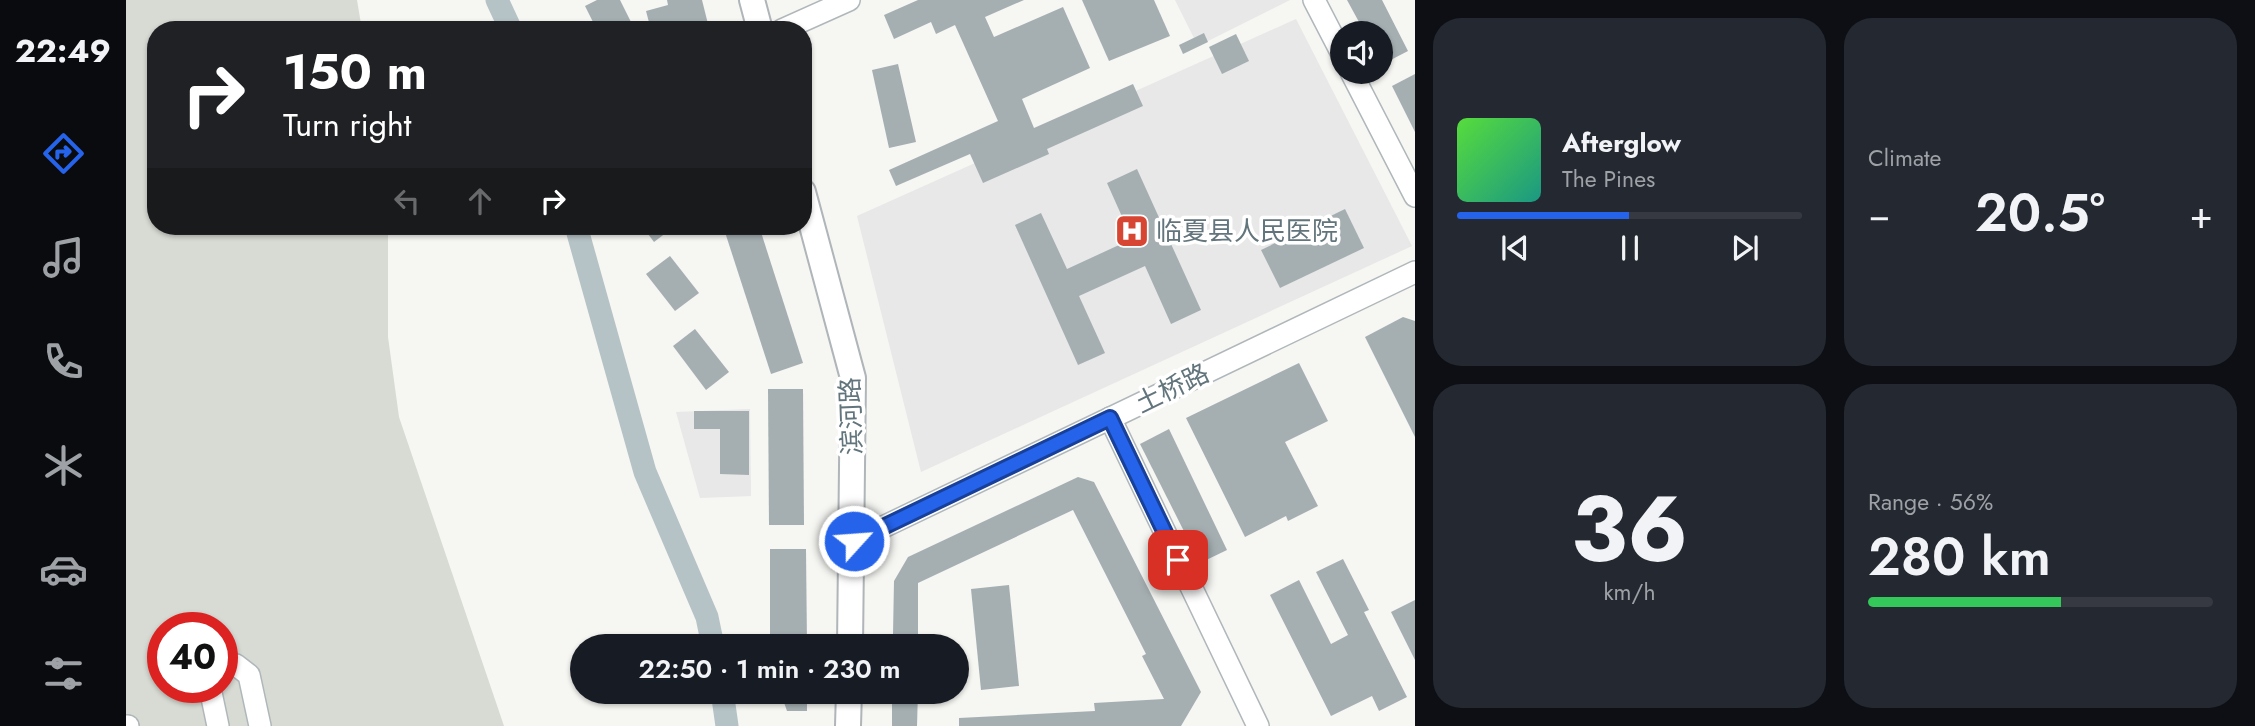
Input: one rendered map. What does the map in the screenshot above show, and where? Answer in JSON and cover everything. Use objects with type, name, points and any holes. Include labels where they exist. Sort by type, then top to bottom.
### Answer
[{"type":"main road","points":[[752,0],[758,21]]},
{"type":"main road","name":"滨河路","points":[[812,225],[853,378],[854,541],[850,634]]},
{"type":"main road","points":[[848,726],[849,704]]},
{"type":"street","points":[[802,21],[849,0]]},
{"type":"street","points":[[1314,0],[1330,31]]},
{"type":"street","points":[[1357,84],[1415,196]]},
{"type":"street","name":"土桥路","points":[[854,541],[1415,272]]},
{"type":"street","points":[[1110,418],[1258,726]]},
{"type":"street","points":[[238,667],[249,675],[260,726]]},
{"type":"street","points":[[213,703],[218,726]]},
{"type":"shaded area","points":[[126,0],[357,0],[360,21],[147,21],[147,235],[388,235],[388,337],[399,417],[504,726],[126,726]]},
{"type":"shaded area","points":[[1175,0],[1290,0],[1198,46]]},
{"type":"shaded area","name":"临夏县人民医院","points":[[1296,19],[1412,246],[921,472],[857,216]]},
{"type":"shaded area","points":[[750,409],[751,496],[700,498],[676,412]]},
{"type":"building","points":[[597,0],[620,0],[630,21],[592,21],[585,6]]},
{"type":"building","points":[[667,0],[702,0],[707,21],[649,21],[646,11],[668,5]]},
{"type":"building","points":[[918,0],[1024,0],[985,17],[994,37],[1063,7],[1090,68],[1022,99],[1034,128],[1133,84],[1143,106],[1047,149],[1049,154],[983,183],[970,154],[896,186],[889,170],[998,121],[955,25],[936,34],[931,22],[894,39],[884,15]]},
{"type":"building","points":[[1082,0],[1154,0],[1170,36],[1109,61]]},
{"type":"building","points":[[1347,0],[1382,0],[1393,21],[1358,21]]},
{"type":"building","points":[[1393,22],[1408,51],[1393,59]]},
{"type":"building","points":[[1204,33],[1208,42],[1183,54],[1179,45]]},
{"type":"building","points":[[1236,34],[1249,61],[1222,74],[1209,47]]},
{"type":"building","points":[[898,64],[916,142],[889,148],[872,70]]},
{"type":"building","points":[[1415,74],[1415,132],[1392,86]]},
{"type":"building","points":[[1137,169],[1201,310],[1171,324],[1145,266],[1079,296],[1105,353],[1078,365],[1015,225],[1041,213],[1067,269],[1132,239],[1107,183]]},
{"type":"building","points":[[1345,209],[1364,248],[1280,288],[1261,250]]},
{"type":"building","points":[[649,235],[663,235],[654,242]]},
{"type":"building","points":[[726,235],[762,235],[803,363],[771,374]]},
{"type":"building","points":[[670,256],[699,293],[675,311],[646,274]]},
{"type":"building","points":[[1403,317],[1415,321],[1415,437],[1365,337]]},
{"type":"building","points":[[695,329],[729,372],[706,390],[673,346]]},
{"type":"building","points":[[1299,363],[1328,421],[1285,442],[1318,506],[1288,521],[1286,516],[1245,537],[1186,418]]},
{"type":"building","points":[[768,389],[803,389],[804,525],[769,525]]},
{"type":"building","points":[[694,411],[749,411],[749,475],[720,474],[720,429],[694,429]]},
{"type":"building","points":[[1169,429],[1227,550],[1200,563],[1140,444]]},
{"type":"building","points":[[1078,477],[1094,482],[1201,692],[1181,726],[959,726],[959,718],[1095,711],[1094,703],[1164,699],[1142,656],[1146,654],[1073,510],[918,583],[918,634],[893,634],[894,581],[908,557]]},
{"type":"building","points":[[770,549],[806,549],[807,634],[770,634]]},
{"type":"building","points":[[1343,559],[1369,610],[1364,612],[1407,697],[1379,711],[1372,696],[1331,716],[1270,595],[1299,580],[1331,644],[1348,635],[1316,572]]},
{"type":"building","points":[[1009,585],[1019,686],[981,690],[971,589]]},
{"type":"building","points":[[1415,600],[1415,660],[1391,612]]},
{"type":"building","points":[[785,704],[807,704],[807,711],[787,711]]},
{"type":"building","points":[[892,704],[918,704],[917,726],[892,726]]},
{"type":"waterway","points":[[497,0],[507,21]]},
{"type":"waterway","points":[[579,235],[645,472],[707,617],[711,634]]},
{"type":"waterway","points":[[724,704],[727,726]]},
{"type":"place","name":"临夏县人民医院","points":[[1132,231]]},
{"type":"route","points":[[854,541],[1110,418],[1178,560]]}]
